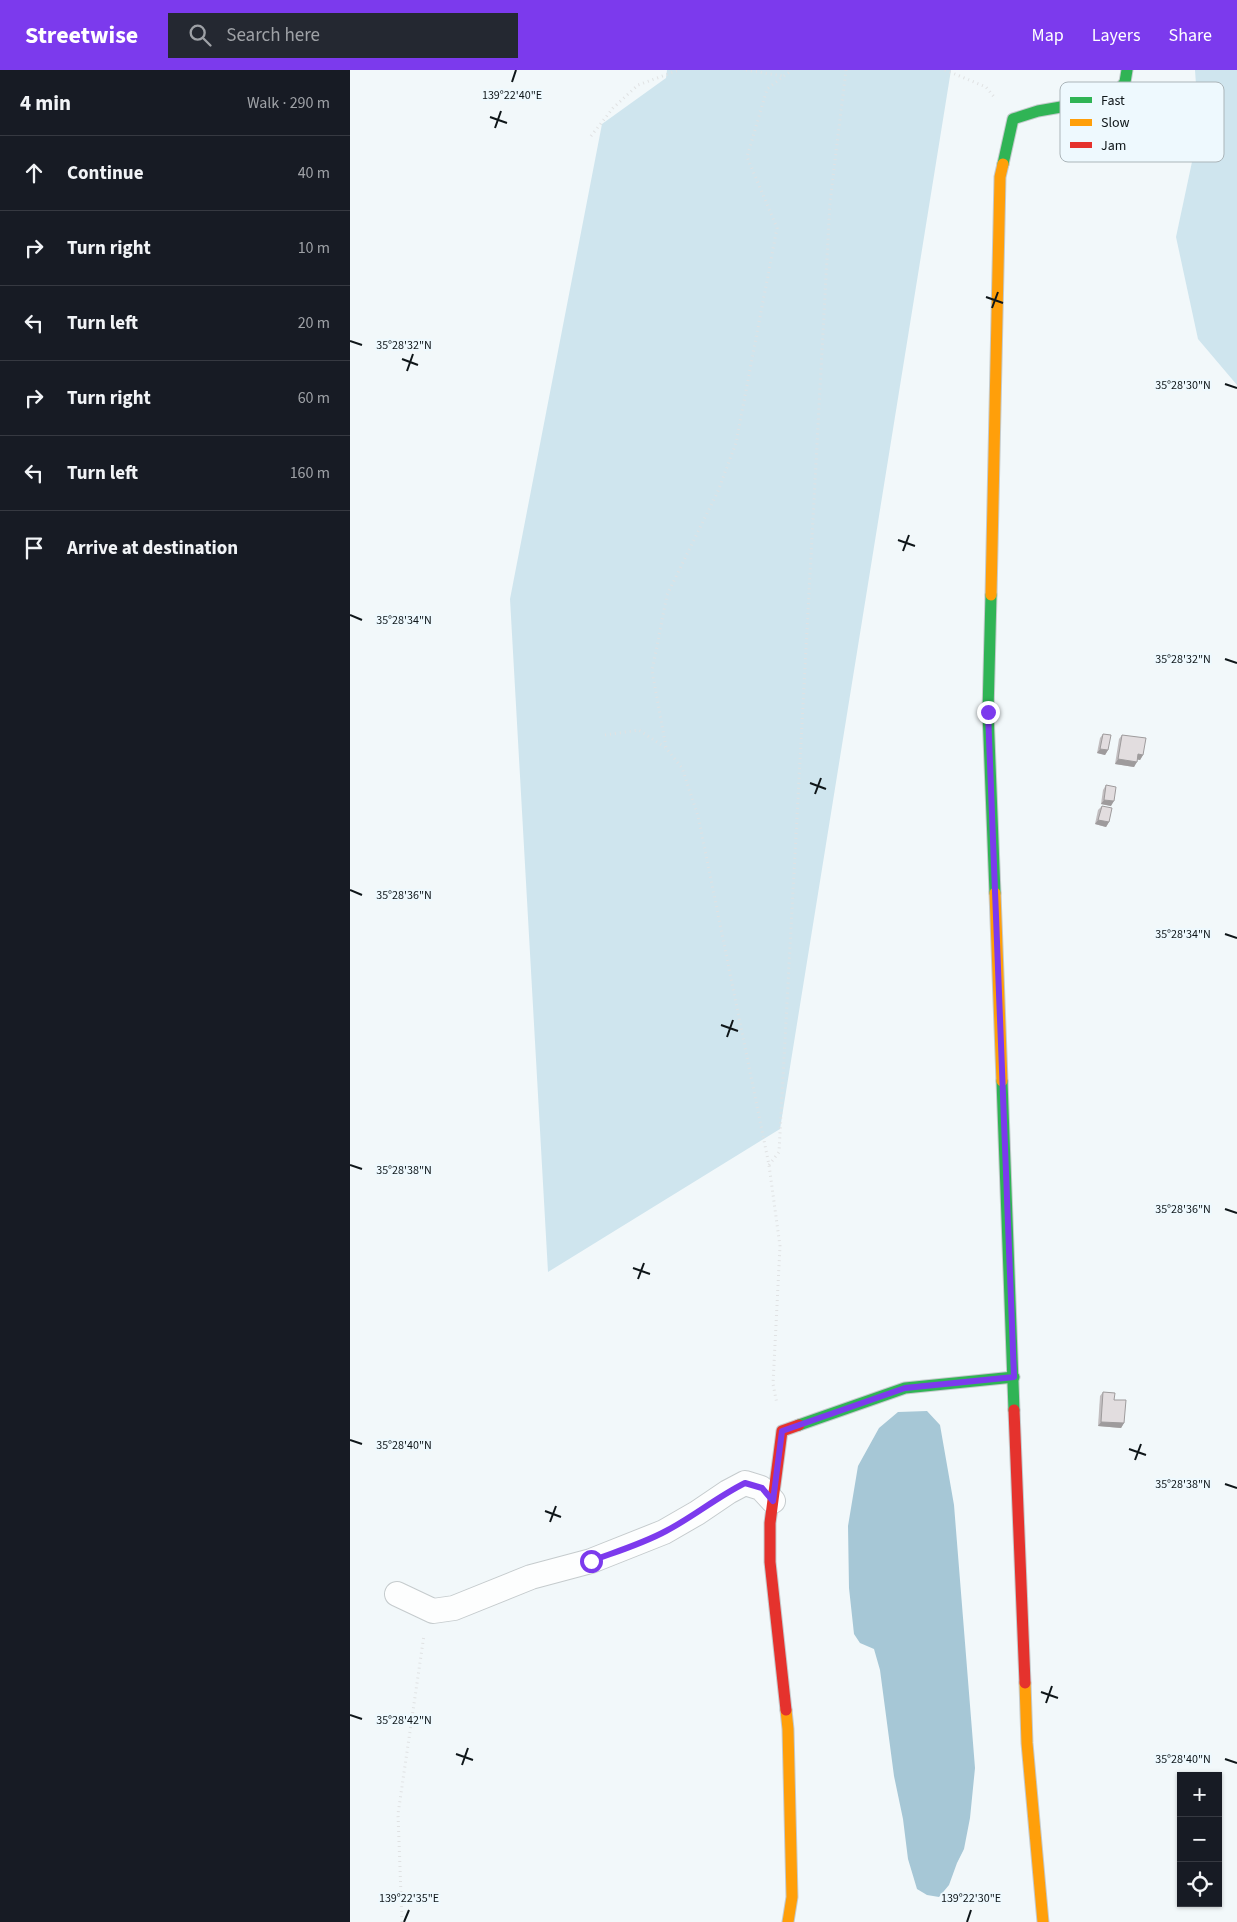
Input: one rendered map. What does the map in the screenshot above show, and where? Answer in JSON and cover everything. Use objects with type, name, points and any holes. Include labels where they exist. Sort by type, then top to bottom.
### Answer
[{"type":"street","points":[[1043,1922],[1027,1743],[988,712],[1000,177],[1013,119],[1038,111],[1060,107]]},
{"type":"street","points":[[788,1922],[792,1897],[788,1729],[770,1562],[770,1523],[782,1431],[905,1388],[1014,1377]]},
{"type":"street","points":[[397,1594],[433,1611],[454,1608],[531,1578],[591,1561],[664,1532],[745,1483],[762,1488],[773,1501]]},
{"type":"path","points":[[591,136],[613,108],[638,85],[679,70]]},
{"type":"path","points":[[746,70],[783,76]]},
{"type":"path","points":[[666,748],[652,672],[667,595],[718,491],[736,442],[777,228],[747,157],[767,89],[792,70]]},
{"type":"path","points":[[769,1165],[779,1152],[830,202],[846,70]]},
{"type":"path","points":[[945,70],[986,87],[1013,119]]},
{"type":"path","points":[[605,735],[639,730],[666,748],[682,768],[698,816],[769,1165],[780,1246],[773,1384],[782,1431]]},
{"type":"path","points":[[402,1922],[398,1814],[425,1630],[433,1611]]},
{"type":"shaded area","points":[[667,70],[951,70],[780,1129],[548,1272],[510,599],[602,124],[666,78]]},
{"type":"shaded area","points":[[1195,70],[1237,70],[1237,385],[1198,339],[1176,237],[1192,162],[1224,162],[1224,82],[1196,82]]},
{"type":"shaded area","points":[[927,1411],[940,1425],[954,1505],[975,1768],[970,1818],[964,1849],[949,1885],[939,1897],[927,1895],[917,1889],[908,1859],[903,1819],[894,1776],[880,1670],[874,1649],[860,1643],[854,1634],[849,1588],[848,1526],[858,1466],[879,1428],[898,1412]]},
{"type":"building","points":[[1103,734],[1111,735],[1108,750],[1100,749]]},
{"type":"building","points":[[1122,735],[1146,738],[1143,755],[1138,754],[1137,762],[1118,759]]},
{"type":"building","points":[[1106,785],[1116,787],[1114,801],[1104,800]]},
{"type":"building","points":[[1102,806],[1112,808],[1109,822],[1098,820]]},
{"type":"building","points":[[1103,1392],[1115,1393],[1114,1400],[1126,1400],[1124,1423],[1101,1422]]},
{"type":"traffic: fast","points":[[1125,82],[1127,70]]},
{"type":"traffic: fast","points":[[1003,164],[1013,119],[1038,111],[1060,107]]},
{"type":"traffic: fast","points":[[991,595],[988,712],[995,893]]},
{"type":"traffic: fast","points":[[1002,1081],[1014,1410]]},
{"type":"traffic: fast","points":[[799,1425],[905,1388],[1014,1377]]},
{"type":"traffic: slow","points":[[991,595],[1000,177],[1003,164]]},
{"type":"traffic: slow","points":[[995,893],[1002,1081]]},
{"type":"traffic: slow","points":[[1025,1683],[1027,1743],[1043,1922]]},
{"type":"traffic: slow","points":[[786,1710],[792,1897],[788,1922]]},
{"type":"traffic: jam","points":[[1014,1410],[1025,1683]]},
{"type":"traffic: jam","points":[[786,1710],[770,1562],[770,1523],[782,1431],[799,1425]]},
{"type":"route","points":[[591,1561],[664,1532],[745,1483],[762,1488],[773,1501],[782,1431],[905,1388],[1014,1377],[988,712]]}]
